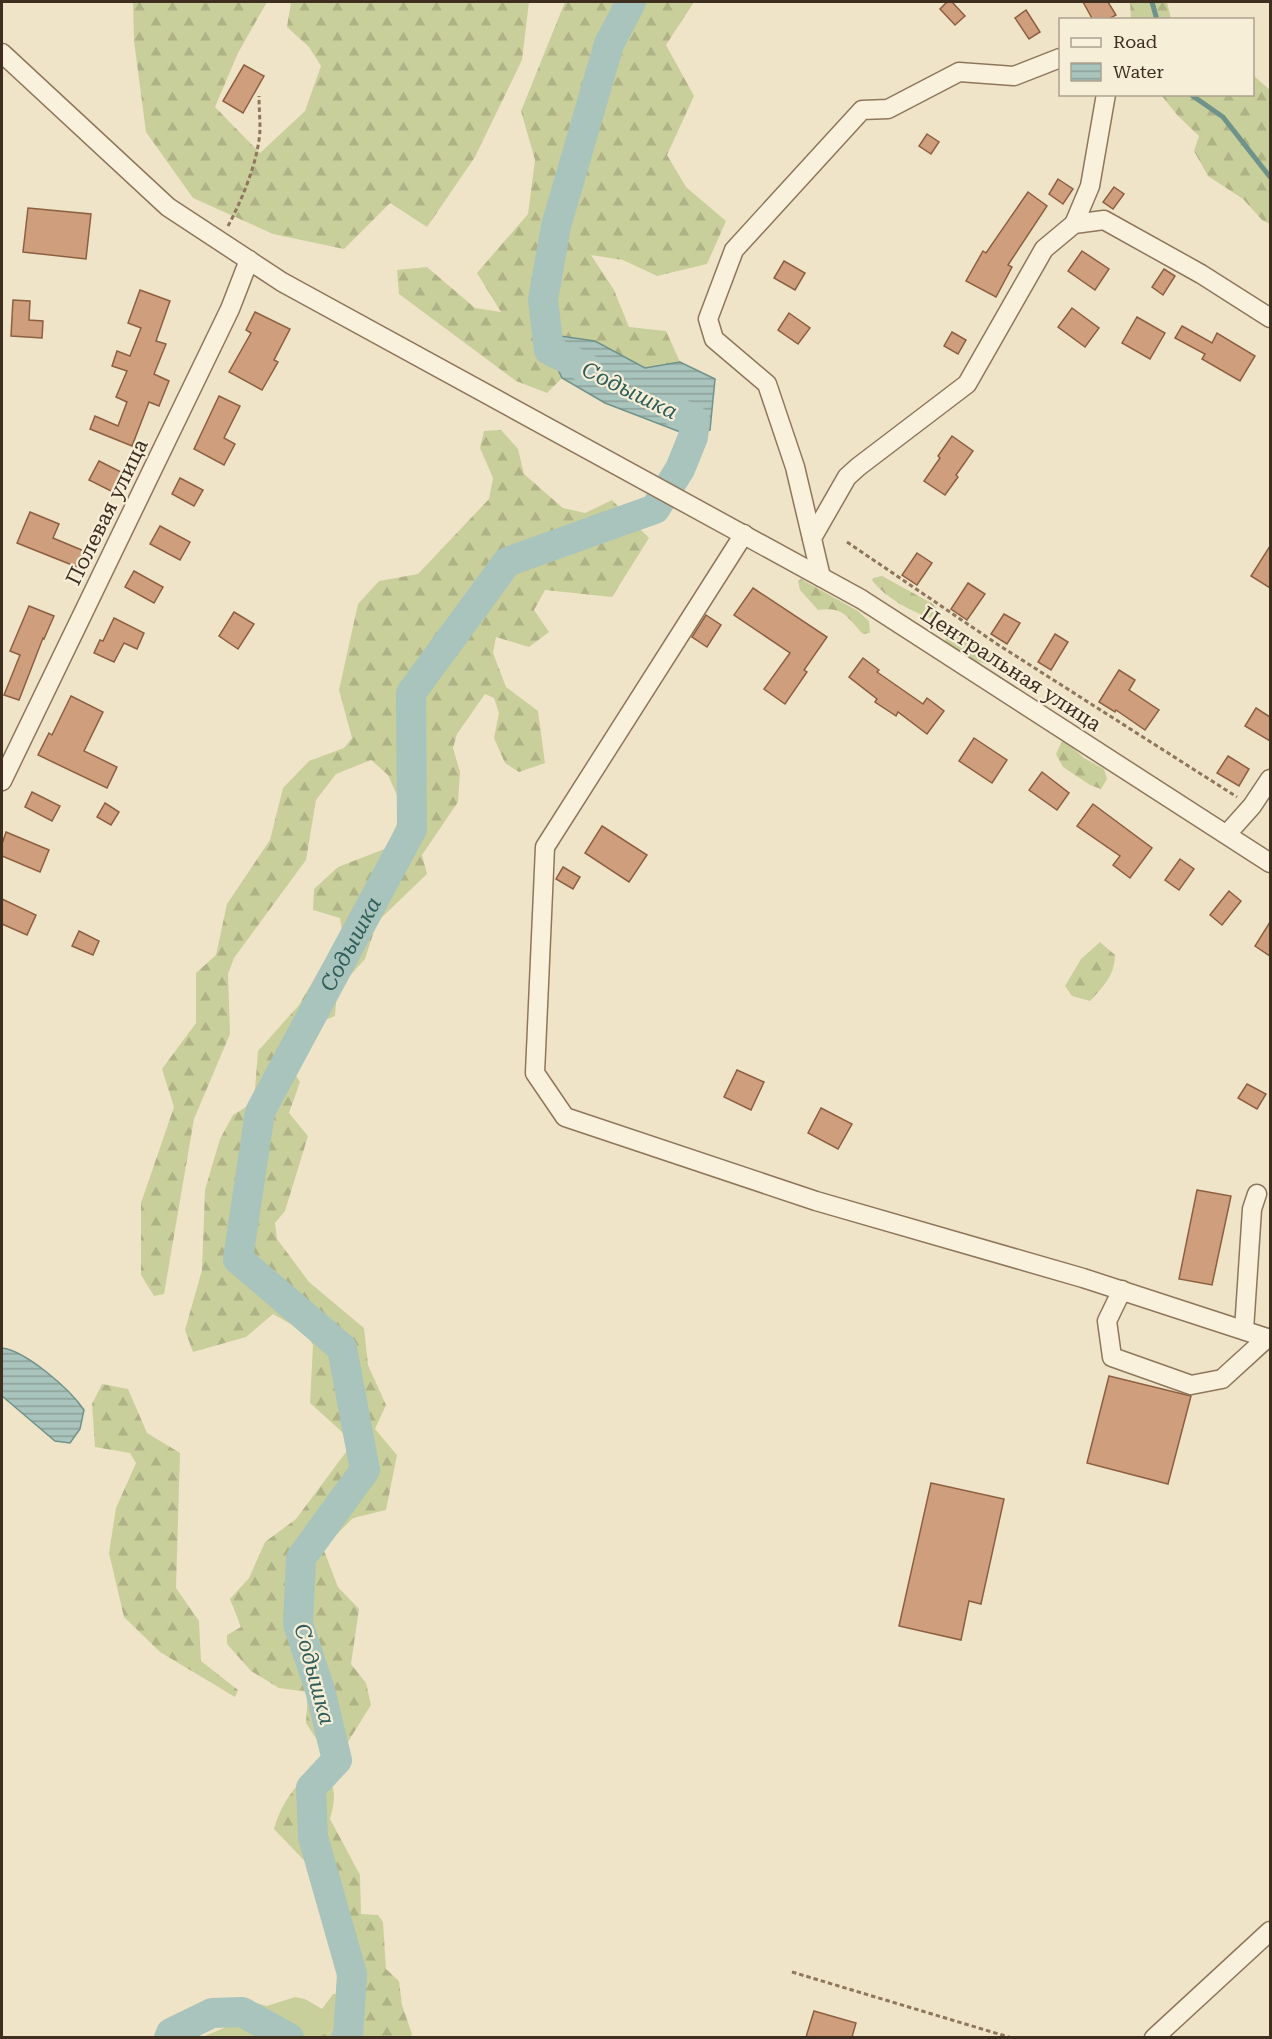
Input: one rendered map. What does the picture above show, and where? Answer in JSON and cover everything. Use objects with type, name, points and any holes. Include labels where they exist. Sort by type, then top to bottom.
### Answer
[{"type":"street","name":"Центральная улица","points":[[2,53],[168,207],[282,282],[861,599],[1270,863]]},
{"type":"street","points":[[821,577],[795,467],[767,384],[714,339],[708,319],[734,250],[862,110],[888,110],[959,72],[1014,76],[1059,58]]},
{"type":"street","points":[[812,538],[847,477],[967,384],[1044,249],[1074,224],[1090,186],[1106,96]]},
{"type":"street","points":[[1074,224],[1104,220],[1201,274],[1270,318]]},
{"type":"street","name":"Полевая улица","points":[[2,781],[230,309],[249,260]]},
{"type":"street","points":[[744,534],[545,848],[535,1073],[565,1117],[816,1201],[1122,1290],[1269,1339]]},
{"type":"street","points":[[1227,834],[1252,806],[1270,779]]},
{"type":"street","points":[[1244,1330],[1252,1209],[1257,1194]]},
{"type":"street","points":[[1122,1290],[1107,1321],[1112,1357],[1191,1385],[1221,1379],[1269,1339]]},
{"type":"street","points":[[1154,2037],[1270,1931]]},
{"type":"path","points":[[230,222],[250,175],[260,131],[259,96]]},
{"type":"path","points":[[847,542],[997,644],[1252,806]]},
{"type":"path","points":[[792,1972],[1012,2037]]},
{"type":"green space","points":[[133,2],[267,2],[238,53],[215,107],[260,153],[305,111],[321,66],[309,47],[287,27],[291,2],[529,2],[522,60],[475,157],[427,227],[390,203],[344,249],[273,234],[193,198],[146,132],[134,41]]},
{"type":"green space","points":[[565,2],[694,2],[666,45],[694,96],[667,155],[686,187],[726,221],[707,264],[657,276],[623,260],[591,255],[614,290],[629,327],[666,331],[680,362],[645,368],[595,341],[549,351],[562,378],[547,393],[516,381],[399,294],[397,270],[427,267],[475,308],[501,312],[477,273],[528,214],[535,160],[521,111]]},
{"type":"green space","points":[[1130,2],[1167,2],[1171,18],[1131,18]]},
{"type":"green space","points":[[1254,76],[1270,90],[1270,224],[1262,220],[1243,199],[1208,176],[1194,151],[1199,136],[1162,96],[1254,96]]},
{"type":"green space","points":[[501,430],[518,449],[524,474],[563,508],[585,513],[612,500],[649,538],[612,597],[545,590],[534,610],[549,632],[529,647],[496,637],[493,653],[506,687],[538,711],[545,763],[519,772],[505,763],[494,738],[499,713],[494,698],[485,694],[457,734],[453,748],[460,772],[458,802],[422,855],[427,874],[377,922],[365,959],[337,990],[335,1016],[290,1035],[290,1067],[300,1082],[289,1113],[308,1136],[285,1211],[275,1223],[277,1239],[309,1282],[364,1328],[368,1365],[386,1405],[375,1429],[397,1455],[386,1510],[353,1518],[323,1548],[338,1587],[359,1609],[351,1664],[366,1683],[371,1705],[346,1745],[317,1740],[306,1723],[308,1692],[279,1688],[251,1671],[227,1644],[227,1635],[241,1627],[230,1599],[249,1578],[265,1542],[296,1519],[349,1448],[342,1432],[310,1403],[313,1345],[305,1332],[273,1314],[246,1337],[193,1352],[185,1330],[202,1270],[205,1190],[220,1139],[233,1115],[254,1102],[258,1051],[299,1005],[342,931],[340,918],[313,910],[314,889],[338,867],[387,848],[403,809],[388,775],[371,760],[336,774],[316,800],[306,860],[234,958],[228,974],[230,1034],[194,1119],[164,1294],[154,1296],[141,1275],[141,1203],[174,1107],[162,1069],[196,1023],[196,973],[216,955],[227,904],[270,840],[283,788],[309,761],[344,748],[352,738],[339,690],[358,604],[379,581],[418,574],[489,499],[493,478],[480,448],[484,431]]},
{"type":"green space","points":[[882,576],[933,604],[941,616],[935,619],[927,617],[892,599],[872,580]]},
{"type":"green space","points":[[801,579],[858,611],[869,621],[870,633],[863,634],[839,611],[818,610],[800,590],[798,581]]},
{"type":"green space","points":[[950,629],[961,629],[998,657],[999,668],[957,655],[945,641]]},
{"type":"green space","points":[[1063,739],[1084,758],[1104,769],[1107,779],[1101,789],[1090,785],[1063,767],[1056,754]]},
{"type":"green space","points":[[1100,942],[1115,955],[1111,975],[1090,1001],[1072,996],[1065,986],[1081,959]]},
{"type":"green space","points":[[102,1384],[128,1389],[147,1433],[180,1453],[176,1588],[199,1621],[201,1661],[238,1690],[235,1697],[160,1652],[124,1617],[109,1553],[116,1508],[136,1463],[130,1453],[95,1447],[92,1404]]},
{"type":"green space","points":[[322,1765],[334,1791],[330,1819],[360,1875],[361,1914],[378,1915],[383,1922],[386,1969],[399,1981],[402,2005],[411,2037],[316,2037],[353,2024],[361,2002],[364,1969],[351,1936],[352,1919],[340,1918],[333,1911],[319,1876],[274,1829],[281,1810],[292,1792],[305,1777]]},
{"type":"green space","points":[[333,1994],[338,1994],[347,2002],[353,2024],[316,2037],[200,2038],[224,2028],[252,2002],[267,2006],[295,1997],[305,1999],[322,2009]]},
{"type":"water","points":[[560,336],[595,341],[645,368],[680,362],[715,379],[710,430],[693,437],[605,403],[562,378],[549,350]]},
{"type":"water","points":[[2,1348],[23,1356],[47,1372],[69,1392],[84,1410],[80,1429],[70,1443],[55,1441],[2,1396]]},
{"type":"building","points":[[947,2],[952,2],[965,16],[955,25],[940,9]]},
{"type":"building","points":[[1083,2],[1108,2],[1116,15],[1111,18],[1092,18]]},
{"type":"building","points":[[1026,10],[1040,32],[1029,39],[1015,18]]},
{"type":"building","points":[[244,65],[264,76],[243,113],[223,101]]},
{"type":"building","points":[[927,134],[939,142],[931,154],[919,146]]},
{"type":"building","points":[[1058,179],[1073,189],[1063,204],[1049,194]]},
{"type":"building","points":[[1114,187],[1124,194],[1113,209],[1103,202]]},
{"type":"building","points":[[1028,192],[1047,206],[1008,265],[1012,267],[996,297],[966,281],[983,251],[986,253]]},
{"type":"building","points":[[28,208],[91,214],[86,259],[23,252]]},
{"type":"building","points":[[1082,251],[1109,269],[1095,290],[1068,271]]},
{"type":"building","points":[[784,261],[805,273],[795,290],[774,278]]},
{"type":"building","points":[[1164,269],[1175,276],[1163,295],[1152,287]]},
{"type":"building","points":[[140,290],[170,301],[156,341],[166,344],[154,374],[169,381],[159,406],[149,402],[132,446],[90,429],[95,416],[118,426],[127,402],[116,397],[127,371],[112,366],[117,351],[130,356],[141,328],[128,323]]},
{"type":"building","points":[[13,300],[30,301],[29,320],[43,321],[42,338],[11,336]]},
{"type":"building","points":[[1072,308],[1099,328],[1085,347],[1058,327]]},
{"type":"building","points":[[255,312],[290,329],[274,360],[278,362],[262,390],[229,372],[251,333],[246,330]]},
{"type":"building","points":[[789,313],[810,328],[798,344],[778,330]]},
{"type":"building","points":[[1137,317],[1165,333],[1150,359],[1122,343]]},
{"type":"building","points":[[1182,326],[1212,343],[1217,333],[1255,356],[1240,381],[1202,359],[1205,354],[1175,338]]},
{"type":"building","points":[[952,332],[966,340],[958,354],[944,346]]},
{"type":"building","points":[[219,396],[240,406],[224,438],[235,444],[224,465],[194,449]]},
{"type":"building","points":[[952,436],[973,451],[945,495],[924,481]]},
{"type":"building","points":[[99,461],[123,473],[113,492],[89,480]]},
{"type":"building","points":[[180,478],[203,490],[194,506],[172,494]]},
{"type":"building","points":[[30,512],[59,524],[53,538],[84,551],[77,567],[17,543]]},
{"type":"building","points":[[160,526],[190,542],[180,560],[150,544]]},
{"type":"building","points":[[1270,546],[1270,588],[1251,576]]},
{"type":"building","points":[[917,553],[932,563],[917,585],[902,575]]},
{"type":"building","points":[[134,571],[163,587],[154,603],[125,587]]},
{"type":"building","points":[[968,583],[985,594],[967,620],[951,609]]},
{"type":"building","points":[[753,588],[827,637],[804,670],[807,672],[785,704],[764,689],[790,653],[734,615]]},
{"type":"building","points":[[29,606],[54,616],[19,700],[4,695],[20,655],[10,651]]},
{"type":"building","points":[[234,612],[254,624],[238,649],[219,636]]},
{"type":"building","points":[[1004,614],[1020,623],[1007,644],[991,634]]},
{"type":"building","points":[[706,615],[721,625],[707,647],[692,637]]},
{"type":"building","points":[[114,618],[144,633],[137,649],[124,643],[114,662],[94,653],[100,640],[103,641]]},
{"type":"building","points":[[1055,634],[1068,642],[1051,670],[1038,662]]},
{"type":"building","points":[[863,658],[879,670],[877,672],[923,704],[927,698],[944,711],[927,734],[898,712],[896,716],[875,702],[877,699],[849,677]]},
{"type":"building","points":[[1119,670],[1135,680],[1129,690],[1159,710],[1145,730],[1116,710],[1115,712],[1099,702]]},
{"type":"building","points":[[71,696],[103,712],[84,751],[117,767],[107,788],[38,755],[49,733],[52,735]]},
{"type":"building","points":[[1256,708],[1270,717],[1270,741],[1245,726]]},
{"type":"building","points":[[974,738],[1007,760],[992,783],[959,761]]},
{"type":"building","points":[[1228,756],[1249,769],[1239,786],[1217,773]]},
{"type":"building","points":[[1042,772],[1069,793],[1057,810],[1029,790]]},
{"type":"building","points":[[32,792],[60,806],[52,821],[25,807]]},
{"type":"building","points":[[105,803],[119,812],[111,825],[97,817]]},
{"type":"building","points":[[1093,804],[1152,848],[1130,878],[1113,865],[1120,856],[1077,826]]},
{"type":"building","points":[[602,826],[647,855],[629,882],[585,853]]},
{"type":"building","points":[[6,832],[49,850],[40,872],[2,856],[2,844]]},
{"type":"building","points":[[1180,859],[1194,869],[1179,890],[1165,880]]},
{"type":"building","points":[[563,867],[580,877],[573,889],[556,879]]},
{"type":"building","points":[[1229,891],[1241,901],[1222,925],[1210,915]]},
{"type":"building","points":[[2,899],[36,915],[27,935],[2,924]]},
{"type":"building","points":[[1270,922],[1270,956],[1255,946]]},
{"type":"building","points":[[79,931],[99,941],[93,955],[72,946]]},
{"type":"building","points":[[737,1070],[764,1082],[751,1110],[724,1097]]},
{"type":"building","points":[[1247,1084],[1266,1094],[1257,1109],[1238,1098]]},
{"type":"building","points":[[821,1108],[852,1124],[838,1149],[808,1133]]},
{"type":"building","points":[[1197,1190],[1231,1196],[1212,1285],[1179,1279]]},
{"type":"building","points":[[1109,1376],[1191,1396],[1168,1484],[1087,1463]]},
{"type":"building","points":[[931,1483],[1004,1499],[981,1604],[969,1601],[961,1640],[899,1626]]},
{"type":"building","points":[[814,2011],[856,2023],[852,2037],[806,2037]]},
{"type":"waterway","name":"Содышка","points":[[586,368],[549,350],[543,300],[556,226],[609,44],[631,2]]},
{"type":"waterway","points":[[1152,2],[1156,18]]},
{"type":"waterway","points":[[1193,96],[1223,117],[1270,177]]},
{"type":"waterway","name":"Содышка","points":[[346,2038],[348,2037],[352,1974],[313,1837],[311,1788],[337,1760],[320,1690],[298,1624],[301,1558],[365,1470],[342,1348],[238,1259],[260,1112],[412,829],[411,693],[507,562],[655,509],[680,469],[693,437],[695,421],[673,410]]},
{"type":"waterway","name":"Содышка","points":[[169,2038],[171,2033],[212,2013],[242,2012],[289,2038]]}]
